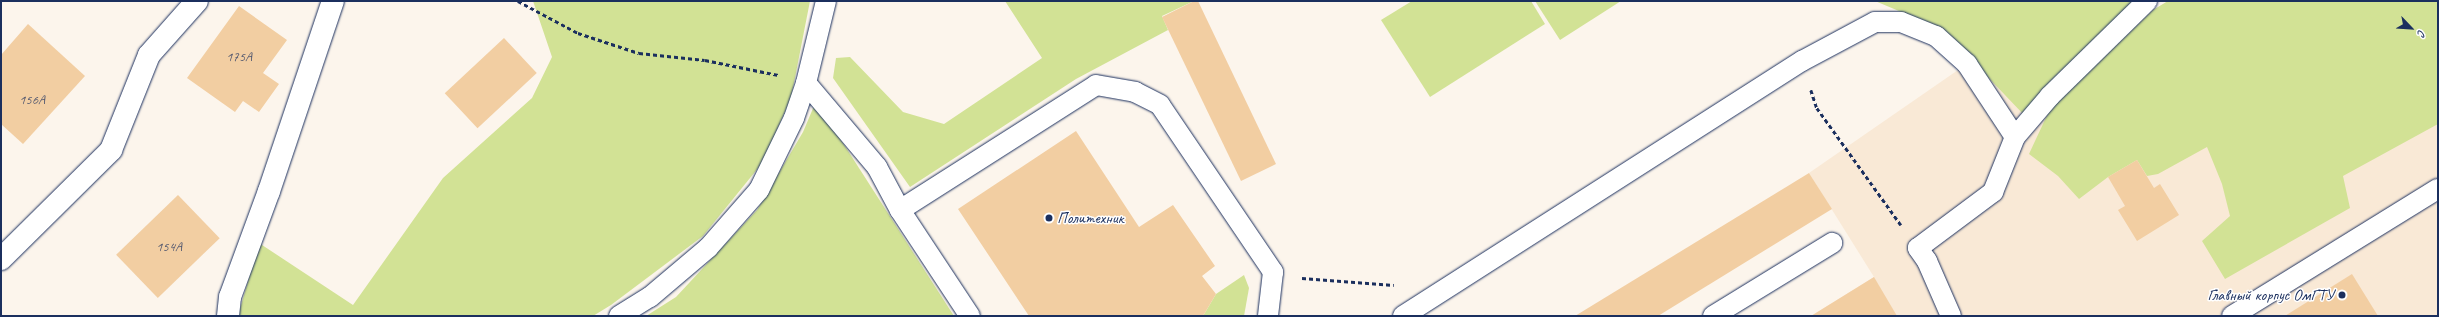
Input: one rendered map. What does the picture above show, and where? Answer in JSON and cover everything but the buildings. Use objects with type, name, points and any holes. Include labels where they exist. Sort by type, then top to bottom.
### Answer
[{"type":"street","points":[[1,259],[111,150],[149,55],[197,1]]},
{"type":"street","points":[[228,316],[230,297],[269,192],[333,1]]},
{"type":"lane","points":[[619,316],[650,297],[708,248],[760,190],[794,118],[806,82],[826,1]]},
{"type":"lane","points":[[1951,316],[1928,261],[1918,248],[1993,192],[2015,137],[2050,96],[2147,1]]},
{"type":"lane","points":[[1403,316],[1802,61],[1875,22],[1901,22],[1936,36],[1967,64],[2015,137]]},
{"type":"lane","points":[[806,82],[877,166],[900,210],[970,316]]},
{"type":"lane","points":[[900,210],[1096,85],[1135,92],[1160,105],[1273,272],[1268,316]]},
{"type":"lane","points":[[2232,316],[2438,189]]},
{"type":"lane","points":[[1713,316],[1832,243]]},
{"type":"path","points":[[518,1],[578,33],[639,53],[705,60],[789,76],[806,82]]},
{"type":"path","points":[[1817,108],[1918,248]]},
{"type":"path","points":[[1300,278],[1401,286]]},
{"type":"shaded area","points":[[2058,1],[2146,1],[2153,10],[2168,1],[2438,1],[2438,316],[1811,316],[1874,277],[1809,173]]},
{"type":"green space","points":[[533,1],[810,1],[791,98],[763,162],[703,236],[611,305],[593,316],[238,316],[259,243],[353,305],[443,178],[532,98],[552,57]]},
{"type":"green space","points":[[1005,1],[1194,1],[1162,16],[1168,30],[1076,79],[910,187],[833,78],[836,58],[850,57],[903,112],[944,124],[1042,58]]},
{"type":"green space","points":[[1412,1],[1531,1],[1545,24],[1430,97],[1381,20]]},
{"type":"green space","points":[[1535,1],[1621,1],[1560,40]]},
{"type":"green space","points":[[1875,1],[2130,1],[2134,6],[2025,116],[1942,29]]},
{"type":"green space","points":[[2168,1],[2438,1],[2438,124],[2343,176],[2350,208],[2225,279],[2202,241],[2230,216],[2222,184],[2207,147],[2158,174],[2147,176],[2137,160],[2108,177],[2079,199],[2058,176],[2029,154],[2050,109],[2153,10]]},
{"type":"green space","points":[[814,106],[841,140],[954,316],[646,316],[676,297],[757,210],[803,132]]},
{"type":"green space","points":[[1244,275],[1249,288],[1244,316],[1203,316],[1216,294]]},
{"type":"place","name":"Политехник","points":[[1049,218]]},
{"type":"place","name":"Главный корпус ОмГТУ","points":[[2342,295]]}]
